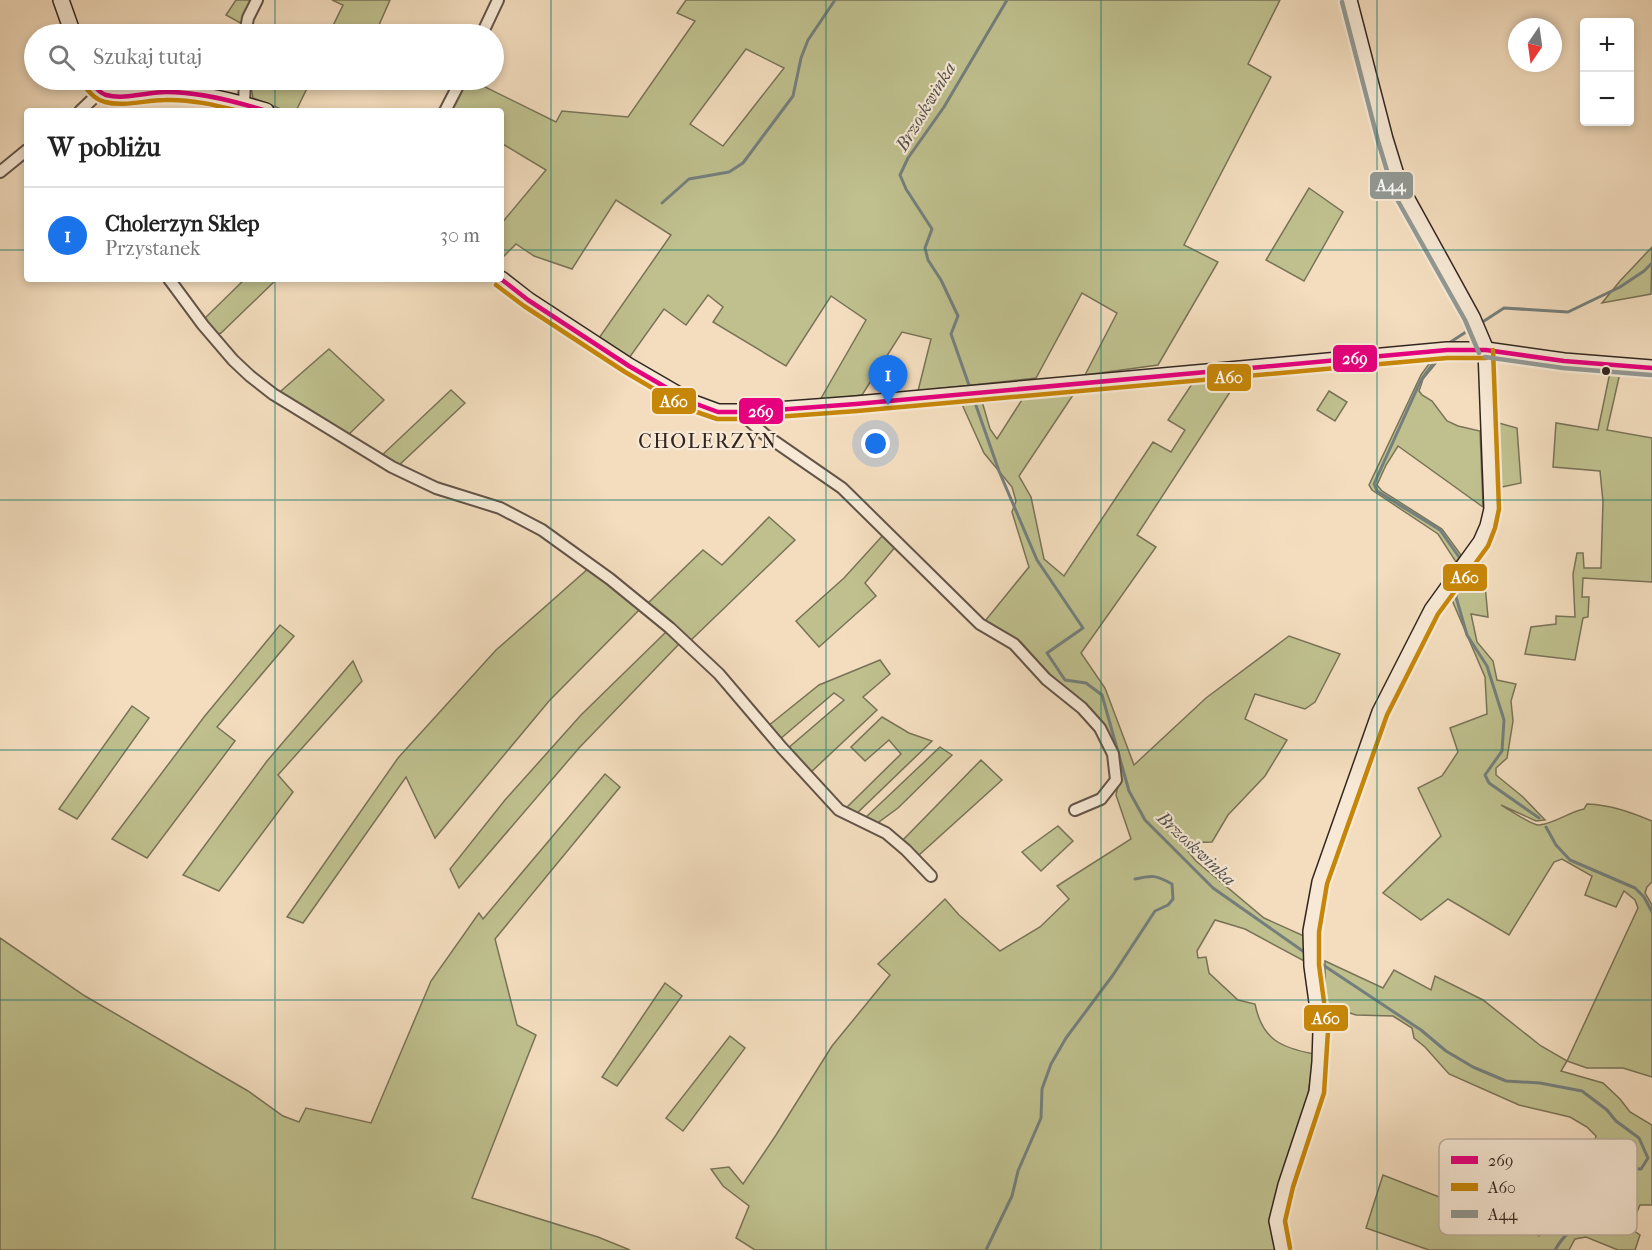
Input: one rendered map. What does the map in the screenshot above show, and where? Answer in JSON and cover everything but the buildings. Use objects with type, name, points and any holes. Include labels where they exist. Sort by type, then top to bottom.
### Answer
[{"type":"street","points":[[61,0],[69,24]]},
{"type":"street","points":[[248,24],[257,0]]},
{"type":"street","points":[[487,24],[498,0]]},
{"type":"street","points":[[1283,1250],[1277,1221],[1286,1185],[1317,1092],[1321,1031],[1312,966],[1312,946],[1313,912],[1320,882],[1380,712],[1432,610],[1481,542],[1492,509],[1486,350],[1472,317],[1401,191],[1349,0]]},
{"type":"street","points":[[244,104],[245,90]]},
{"type":"street","points":[[447,108],[456,90]]},
{"type":"street","points":[[83,108],[100,92],[112,96],[163,92],[183,93],[257,108]]},
{"type":"street","points":[[0,172],[24,152]]},
{"type":"street","points":[[504,281],[528,300],[629,366],[691,402],[718,412],[964,394],[1448,350],[1486,350],[1564,361],[1652,368]]},
{"type":"street","points":[[172,282],[203,325],[227,353],[250,376],[273,394],[392,467],[436,488],[501,508],[542,530],[610,579],[670,628],[719,674],[838,810],[886,833],[931,876]]},
{"type":"street","points":[[740,412],[764,434],[842,488],[973,618],[1014,644],[1046,679],[1065,693],[1100,728],[1113,754],[1116,780],[1101,799],[1075,810]]},
{"type":"green space","points":[[236,0],[253,0],[244,24],[226,15]]},
{"type":"green space","points":[[332,0],[390,0],[379,24],[334,24],[343,5]]},
{"type":"green space","points":[[686,0],[1280,0],[1248,64],[1271,77],[1184,245],[1218,262],[1158,365],[1085,375],[1117,313],[1082,293],[1036,378],[918,391],[931,339],[902,332],[862,395],[820,400],[866,320],[831,296],[786,366],[713,322],[723,307],[708,295],[686,325],[664,309],[629,358],[599,338],[671,235],[616,200],[572,269],[534,256],[516,244],[504,256],[504,220],[546,170],[504,145],[504,108],[452,108],[460,90],[491,90],[556,122],[562,111],[628,117],[695,21],[677,13]],"holes":[[[746,49],[784,68],[723,146],[690,124]]]},
{"type":"green space","points":[[252,90],[306,90],[297,108],[278,108],[253,98]]},
{"type":"green space","points":[[1309,188],[1343,212],[1304,281],[1266,260]]},
{"type":"green space","points":[[1652,247],[1651,294],[1602,303],[1620,281]]},
{"type":"green space","points":[[242,282],[274,282],[221,333],[216,335],[204,319]]},
{"type":"green space","points":[[329,349],[384,400],[347,436],[283,396],[281,391]]},
{"type":"green space","points":[[1442,356],[1423,379],[1419,391],[1432,401],[1447,421],[1480,431],[1483,507],[1398,446],[1377,485],[1382,491],[1442,529],[1461,555],[1456,562],[1438,534],[1372,490],[1369,485],[1421,375],[1434,357]]},
{"type":"green space","points":[[1610,372],[1620,373],[1607,430],[1652,438],[1652,582],[1583,578],[1582,597],[1589,597],[1588,617],[1583,618],[1575,660],[1525,654],[1531,627],[1556,624],[1556,616],[1575,617],[1573,574],[1577,553],[1583,553],[1584,568],[1601,568],[1603,502],[1600,471],[1553,467],[1556,423],[1598,430]]},
{"type":"green space","points":[[1241,375],[1137,535],[1156,547],[1081,653],[1105,688],[1134,765],[1206,698],[1289,636],[1340,654],[1315,702],[1305,709],[1255,694],[1245,719],[1287,740],[1265,776],[1228,815],[1212,842],[1181,843],[1196,861],[1264,918],[1304,936],[1306,962],[1245,929],[1215,920],[1197,951],[1198,958],[1206,957],[1209,973],[1238,1000],[1255,1004],[1258,1016],[1268,1034],[1292,1049],[1314,1054],[1307,1101],[1277,1250],[755,1250],[736,1238],[749,1206],[723,1186],[711,1169],[729,1167],[743,1184],[832,1046],[890,975],[878,964],[945,899],[959,915],[1000,951],[1040,927],[1069,899],[1057,886],[1131,839],[1116,795],[1119,781],[1115,751],[1021,642],[985,621],[1029,567],[1012,512],[1016,501],[1012,487],[984,453],[960,400],[981,398],[990,429],[997,439],[1025,395],[1075,392],[1019,476],[1031,497],[1044,559],[1064,576],[1153,442],[1171,452],[1185,430],[1168,420],[1194,381]]},
{"type":"green space","points":[[451,390],[465,403],[397,467],[380,457]]},
{"type":"green space","points":[[1329,391],[1347,402],[1335,421],[1317,410]]},
{"type":"green space","points":[[1495,422],[1517,428],[1521,483],[1497,488]]},
{"type":"green space","points":[[769,517],[795,540],[689,642],[647,604],[703,550],[722,565]]},
{"type":"green space","points":[[884,534],[896,546],[865,583],[876,596],[819,647],[796,621],[844,578]]},
{"type":"green space","points":[[1477,557],[1483,563],[1488,617],[1471,614],[1477,642],[1493,661],[1497,680],[1516,684],[1511,701],[1513,721],[1507,758],[1496,768],[1496,775],[1523,797],[1545,820],[1536,821],[1501,805],[1539,825],[1584,809],[1587,804],[1620,810],[1652,821],[1652,882],[1645,893],[1652,905],[1652,1077],[1623,1068],[1587,1068],[1567,1061],[1638,908],[1635,900],[1624,891],[1616,907],[1585,895],[1592,876],[1562,859],[1554,862],[1509,935],[1448,899],[1421,920],[1383,893],[1441,836],[1418,788],[1442,776],[1458,752],[1450,728],[1487,714],[1485,677],[1449,593]]},
{"type":"green space","points":[[589,568],[641,608],[549,701],[435,838],[406,777],[303,923],[287,917],[398,758],[496,650]]},
{"type":"green space","points":[[280,625],[294,636],[217,727],[235,741],[147,858],[112,839],[204,717]]},
{"type":"green space","points":[[666,632],[679,644],[579,748],[459,888],[450,869],[505,800],[581,715]]},
{"type":"green space","points":[[880,660],[890,674],[863,697],[877,710],[809,774],[787,749],[844,700],[834,693],[779,740],[768,726],[819,685]]},
{"type":"green space","points":[[353,661],[362,681],[278,775],[293,792],[219,891],[183,875],[267,761]]},
{"type":"green space","points":[[132,706],[149,718],[77,819],[59,809]]},
{"type":"green space","points":[[882,717],[909,733],[932,741],[855,815],[844,810],[901,754],[889,740],[865,761],[851,747]]},
{"type":"green space","points":[[940,747],[952,755],[898,808],[876,824],[865,818]]},
{"type":"green space","points":[[981,760],[1002,780],[919,855],[902,841]]},
{"type":"green space","points":[[605,774],[620,787],[495,939],[517,1025],[536,1035],[472,1198],[598,1237],[630,1250],[0,1250],[0,938],[85,996],[248,1091],[283,1116],[299,1122],[306,1108],[371,1123],[431,981],[479,913],[483,919]]},
{"type":"green space","points":[[1058,826],[1073,841],[1041,871],[1022,852]]},
{"type":"green space","points":[[1325,961],[1383,988],[1394,970],[1431,990],[1435,976],[1483,1000],[1541,1046],[1567,1061],[1561,1071],[1603,1083],[1630,1112],[1652,1125],[1652,1205],[1640,1205],[1637,1212],[1637,1139],[1595,1139],[1596,1136],[1587,1127],[1570,1117],[1519,1105],[1449,1074],[1414,1038],[1412,1028],[1393,1016],[1356,1015],[1325,1005]]},
{"type":"green space","points":[[665,983],[682,996],[617,1086],[602,1077]]},
{"type":"green space","points":[[730,1036],[745,1048],[683,1131],[666,1118]]},
{"type":"green space","points":[[1383,1175],[1439,1197],[1439,1235],[1637,1235],[1637,1233],[1640,1235],[1635,1250],[1618,1250],[1586,1237],[1575,1239],[1569,1250],[1429,1250],[1366,1228]]},
{"type":"waterway","points":[[662,203],[689,179],[729,172],[743,163],[793,96],[801,58],[808,40],[835,0]]},
{"type":"waterway","name":"Brzoskwinka","points":[[970,388],[951,334],[958,316],[941,280],[928,260],[925,248],[932,229],[906,189],[900,175],[908,158],[944,107],[1007,0]]},
{"type":"waterway","points":[[1481,323],[1504,308],[1568,312],[1620,287],[1652,263]]},
{"type":"waterway","points":[[1449,343],[1469,330]]},
{"type":"waterway","points":[[1438,357],[1421,380],[1374,484],[1377,491],[1440,530],[1459,557]]},
{"type":"waterway","name":"Brzoskwinka","points":[[973,397],[999,471],[1037,560],[1083,628],[1047,653],[1065,680],[1086,683],[1102,695],[1129,791],[1145,820],[1213,888],[1307,954]]},
{"type":"waterway","points":[[1458,587],[1456,597],[1467,635],[1487,666],[1504,720],[1502,751],[1485,775],[1489,783],[1539,818]]},
{"type":"waterway","points":[[1546,827],[1556,845],[1570,860],[1635,888],[1644,897],[1652,912]]},
{"type":"waterway","points":[[986,1250],[1012,1196],[1018,1171],[1041,1118],[1042,1089],[1051,1064],[1066,1038],[1113,975],[1155,911],[1168,905],[1173,899],[1172,884],[1167,881],[1158,877],[1135,879]]},
{"type":"waterway","name":"Brzoskwinka","points":[[1317,961],[1421,1030],[1446,1051],[1473,1067],[1506,1081],[1540,1083],[1582,1091],[1639,1138],[1648,1158],[1641,1169],[1637,1169]]},
{"type":"waterway","name":"Brzoskwinka","points":[[1555,1250],[1567,1235]]},
{"type":"transit line","name":"A44","points":[[1342,2],[1394,194],[1465,320],[1479,353]]},
{"type":"transit line","name":"A60","points":[[88,90],[98,99],[112,103],[184,100],[226,108]]},
{"type":"transit line","name":"269","points":[[98,90],[113,96],[166,92],[204,95],[255,108]]},
{"type":"transit line","name":"269","points":[[504,281],[528,300],[629,366],[691,402],[718,412],[856,404],[1447,350],[1486,350],[1564,361],[1652,368]]},
{"type":"transit line","name":"A60","points":[[496,285],[625,372],[688,409],[717,419],[749,419],[857,411],[1447,358],[1486,358]]},
{"type":"transit line","name":"A60","points":[[1290,1248],[1285,1221],[1293,1187],[1324,1093],[1328,1031],[1319,965],[1319,932],[1327,884],[1387,715],[1438,614],[1488,546],[1495,528],[1499,509],[1493,350]]},
{"type":"transit line","name":"A44","points":[[1485,357],[1563,368],[1651,375]]},
{"type":"place","name":"Cholerzyn Sklep","points":[[888,405]]},
{"type":"district","name":"CHOLERZYN","points":[[708,441]]}]
